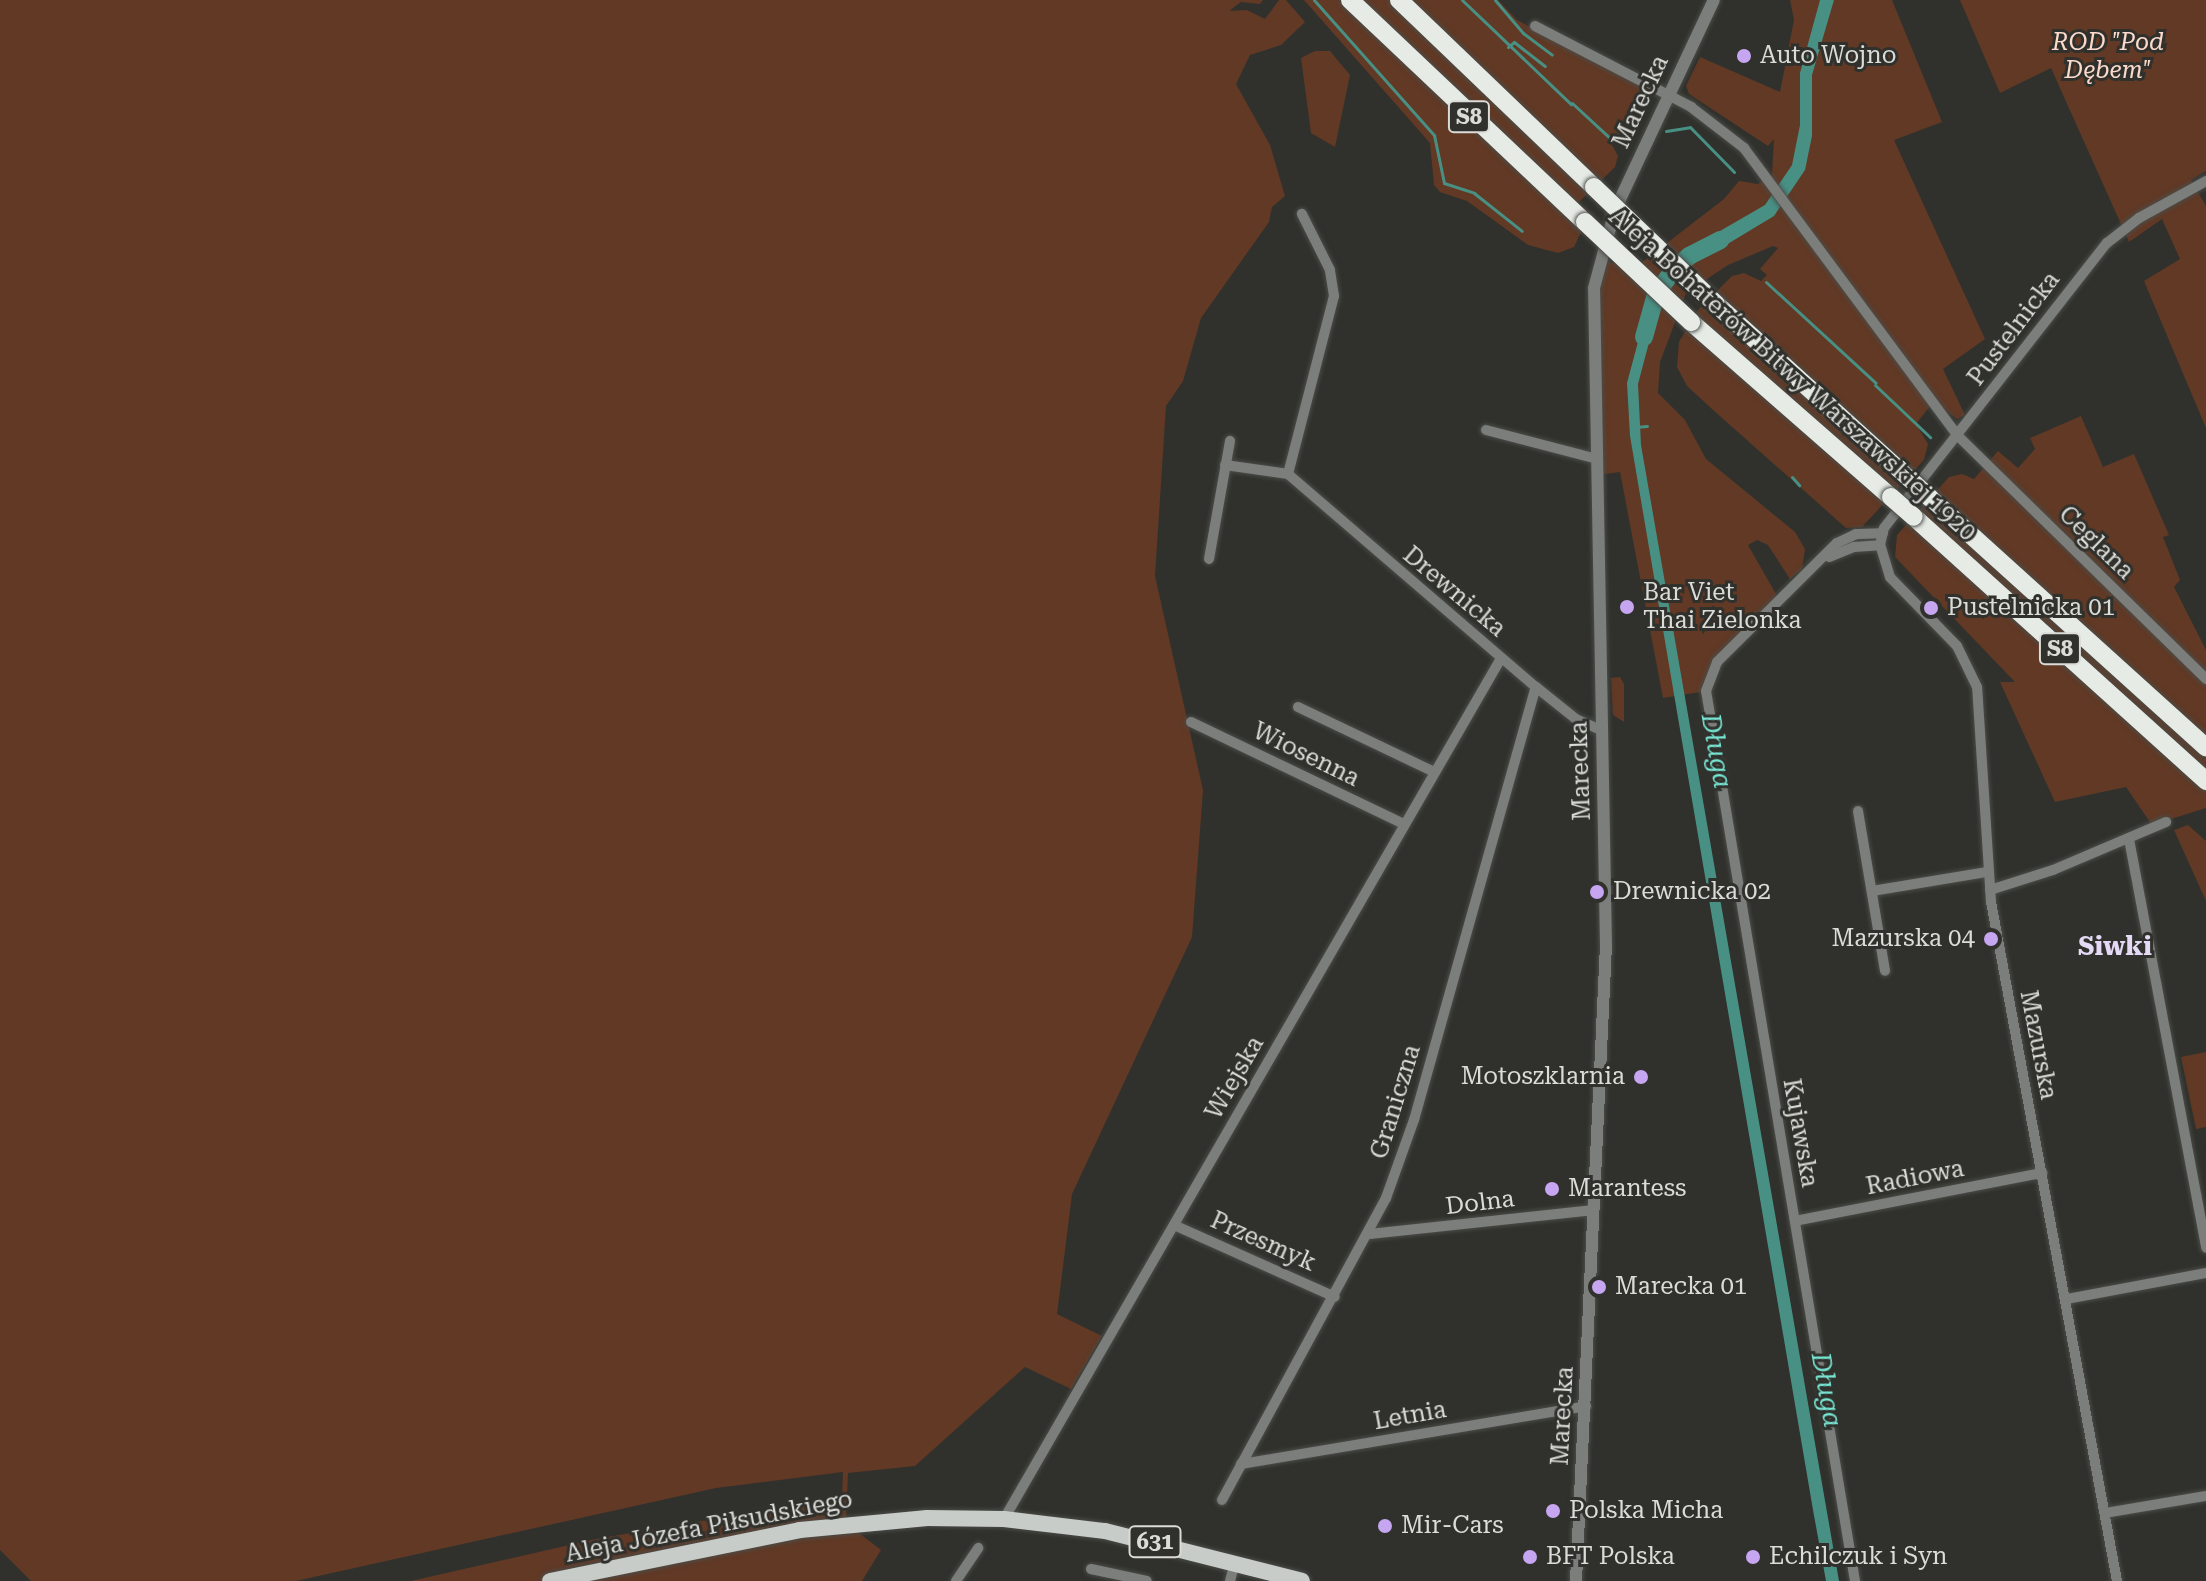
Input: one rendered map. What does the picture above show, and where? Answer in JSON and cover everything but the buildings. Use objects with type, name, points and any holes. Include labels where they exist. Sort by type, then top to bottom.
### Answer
[{"type":"highway","name":"Aleja Bohaterów Bitwy Warszawskiej 1920","points":[[1350,0],[1691,322],[1914,517],[2206,781]]},
{"type":"highway","name":"Aleja Bohaterów Bitwy Warszawskiej 1920","points":[[1399,0],[1716,304],[2206,747]]},
{"type":"main road","name":"Aleja Józefa Piłsudskiego","points":[[550,1581],[831,1525],[927,1518],[1004,1519],[1105,1531],[1302,1581]]},
{"type":"street","name":"Marecka","points":[[1579,1581],[1606,974],[1594,311],[1599,258],[1615,210],[1714,0]]},
{"type":"street","name":"Ceglana","points":[[1535,26],[1669,95],[1716,124],[1768,178],[1957,435],[2206,679]]},
{"type":"street","name":"Pustelnicka","points":[[1880,545],[1883,533],[2107,243],[2139,218],[2206,181]]},
{"type":"street","points":[[1225,465],[1288,474],[1334,296],[1330,270],[1302,214]]},
{"type":"street","points":[[1486,430],[1597,459]]},
{"type":"street","points":[[1209,559],[1230,441]]},
{"type":"street","name":"Drewnicka","points":[[1288,474],[1536,687],[1576,719],[1601,730]]},
{"type":"street","points":[[1826,558],[1848,536],[1883,533]]},
{"type":"street","points":[[1826,558],[1854,547],[1880,545]]},
{"type":"street","name":"Mazurska","points":[[1880,545],[1890,577],[1957,646],[1977,687],[1987,872],[2117,1581]]},
{"type":"street","name":"Kujawska","points":[[1826,558],[1717,662],[1706,691],[1855,1581]]},
{"type":"street","name":"Wiejska","points":[[1004,1519],[1501,658]]},
{"type":"street","name":"Graniczna","points":[[1222,1500],[1370,1234],[1414,1120],[1536,687]]},
{"type":"street","points":[[1298,707],[1434,772]]},
{"type":"street","name":"Wiosenna","points":[[1191,722],[1404,824]]},
{"type":"street","points":[[1858,811],[1885,971]]},
{"type":"street","points":[[1990,890],[2129,839],[2166,822]]},
{"type":"street","points":[[2129,839],[2206,1248]]},
{"type":"street","points":[[1872,891],[1987,872]]},
{"type":"street","name":"Radiowa","points":[[1795,1221],[2042,1173]]},
{"type":"street","name":"Dolna","points":[[1370,1234],[1594,1210]]},
{"type":"street","name":"Przesmyk","points":[[1174,1225],[1335,1297]]},
{"type":"street","points":[[2067,1299],[2206,1273]]},
{"type":"street","name":"Letnia","points":[[1241,1464],[1586,1406]]},
{"type":"street","points":[[2105,1513],[2206,1496]]},
{"type":"street","points":[[956,1581],[978,1548]]},
{"type":"street","points":[[1230,1581],[1235,1562]]},
{"type":"street","points":[[1091,1569],[1147,1581]]},
{"type":"green space","points":[[0,0],[1263,0],[1260,4],[1241,2],[1229,11],[1247,10],[1265,19],[1279,0],[1286,0],[1305,22],[1281,45],[1250,55],[1236,84],[1270,145],[1285,196],[1272,207],[1269,222],[1201,318],[1183,381],[1166,406],[1155,576],[1203,790],[1192,937],[1072,1194],[1057,1314],[1102,1336],[1071,1389],[1025,1367],[915,1466],[848,1473],[846,1523],[881,1550],[862,1581],[411,1581],[596,1539],[842,1497],[843,1472],[716,1488],[296,1581],[31,1581],[0,1550]]},
{"type":"green space","points":[[1304,0],[1498,0],[1517,20],[1648,90],[1646,104],[1641,101],[1637,108],[1642,115],[1635,112],[1625,126],[1630,131],[1623,142],[1611,143],[1618,156],[1615,167],[1578,203],[1590,213],[1574,247],[1558,253],[1528,245],[1467,201],[1440,192],[1434,185],[1430,143]]},
{"type":"green space","points":[[1790,0],[1892,0],[1942,122],[1894,140],[1985,339],[1943,369],[1965,415],[1957,419],[1934,401],[1916,424],[1928,444],[1924,460],[1862,527],[1846,528],[1687,386],[1677,367],[1679,342],[1698,310],[1732,276],[1744,273],[1761,281],[1767,275],[1760,269],[1778,248],[1773,246],[1728,265],[1686,293],[1660,362],[1658,393],[1685,420],[1706,459],[1795,532],[1805,549],[1802,569],[1790,579],[1768,545],[1757,540],[1748,545],[1776,594],[1774,605],[1717,662],[1706,691],[1663,698],[1620,472],[1597,475],[1599,258],[1632,270],[1724,199],[1739,181],[1758,184],[1772,175],[1774,139],[1768,146],[1689,94],[1686,86],[1700,57],[1780,92],[1794,20]]},
{"type":"green space","name":"ROD \"Pod Dębem\"","points":[[1960,0],[2206,0],[2206,171],[2191,180],[2206,206],[2206,428],[2144,281],[2180,259],[2162,219],[2129,242],[2051,68],[2000,93]]},
{"type":"green space","points":[[1315,51],[1330,51],[1350,75],[1335,147],[1311,133],[1301,58]]},
{"type":"green space","points":[[2081,416],[2103,467],[2134,454],[2169,535],[2163,537],[2180,580],[2174,587],[2206,650],[2206,808],[2152,825],[2126,787],[2055,802],[2000,682],[2015,682],[1895,557],[1897,535],[1949,477],[1962,474],[1974,479],[1998,451],[2018,468],[2035,449],[2030,438]]},
{"type":"green space","points":[[1620,677],[1624,684],[1624,722],[1613,715],[1611,678]]},
{"type":"green space","points":[[2188,825],[2206,841],[2206,901],[2174,830]]},
{"type":"green space","points":[[2206,1052],[2206,1127],[2196,1129],[2181,1057]]},
{"type":"water","points":[[1820,0],[1834,0],[1812,75],[1812,136],[1805,170],[1774,216],[1706,257],[1694,246],[1765,205],[1792,165],[1800,125],[1800,73]]},
{"type":"water","points":[[1646,312],[1655,320],[1638,384],[1641,445],[1839,1581],[1826,1581],[1813,1510],[1630,436],[1627,383]]},
{"type":"waterway","points":[[1314,0],[1434,135],[1444,183],[1474,193],[1522,231]]},
{"type":"waterway","points":[[1462,0],[1571,104]]},
{"type":"waterway","points":[[1495,0],[1523,33],[1552,55]]},
{"type":"waterway","points":[[1508,47],[1514,42],[1545,66]]},
{"type":"waterway","points":[[1572,103],[1612,140],[1640,118]]},
{"type":"waterway","points":[[1666,131],[1690,127],[1734,172]]},
{"type":"waterway","name":"Długa","points":[[1644,337],[1656,294],[1671,273],[1689,256],[1720,240]]},
{"type":"waterway","points":[[1766,282],[1876,383]]},
{"type":"waterway","points":[[1875,385],[1930,437]]},
{"type":"waterway","points":[[1635,427],[1647,426]]},
{"type":"waterway","points":[[1792,477],[1799,485]]},
{"type":"place","name":"Auto Wojno","points":[[1744,56]]},
{"type":"place","name":"Bar Viet Thai Zielonka","points":[[1627,607]]},
{"type":"place","name":"Pustelnicka 01","points":[[1931,608]]},
{"type":"place","name":"Drewnicka 02","points":[[1597,892]]},
{"type":"place","name":"Mazurska 04","points":[[1991,939]]},
{"type":"place","name":"Motoszklarnia","points":[[1641,1077]]},
{"type":"place","name":"Marantess","points":[[1552,1189]]},
{"type":"place","name":"Marecka 01","points":[[1599,1287]]},
{"type":"place","name":"Polska Micha","points":[[1553,1511]]},
{"type":"place","name":"Mir-Cars","points":[[1385,1526]]},
{"type":"place","name":"BFT Polska","points":[[1530,1557]]},
{"type":"place","name":"Echilczuk i Syn","points":[[1753,1557]]},
{"type":"district","name":"Siwki","points":[[2115,947]]}]
